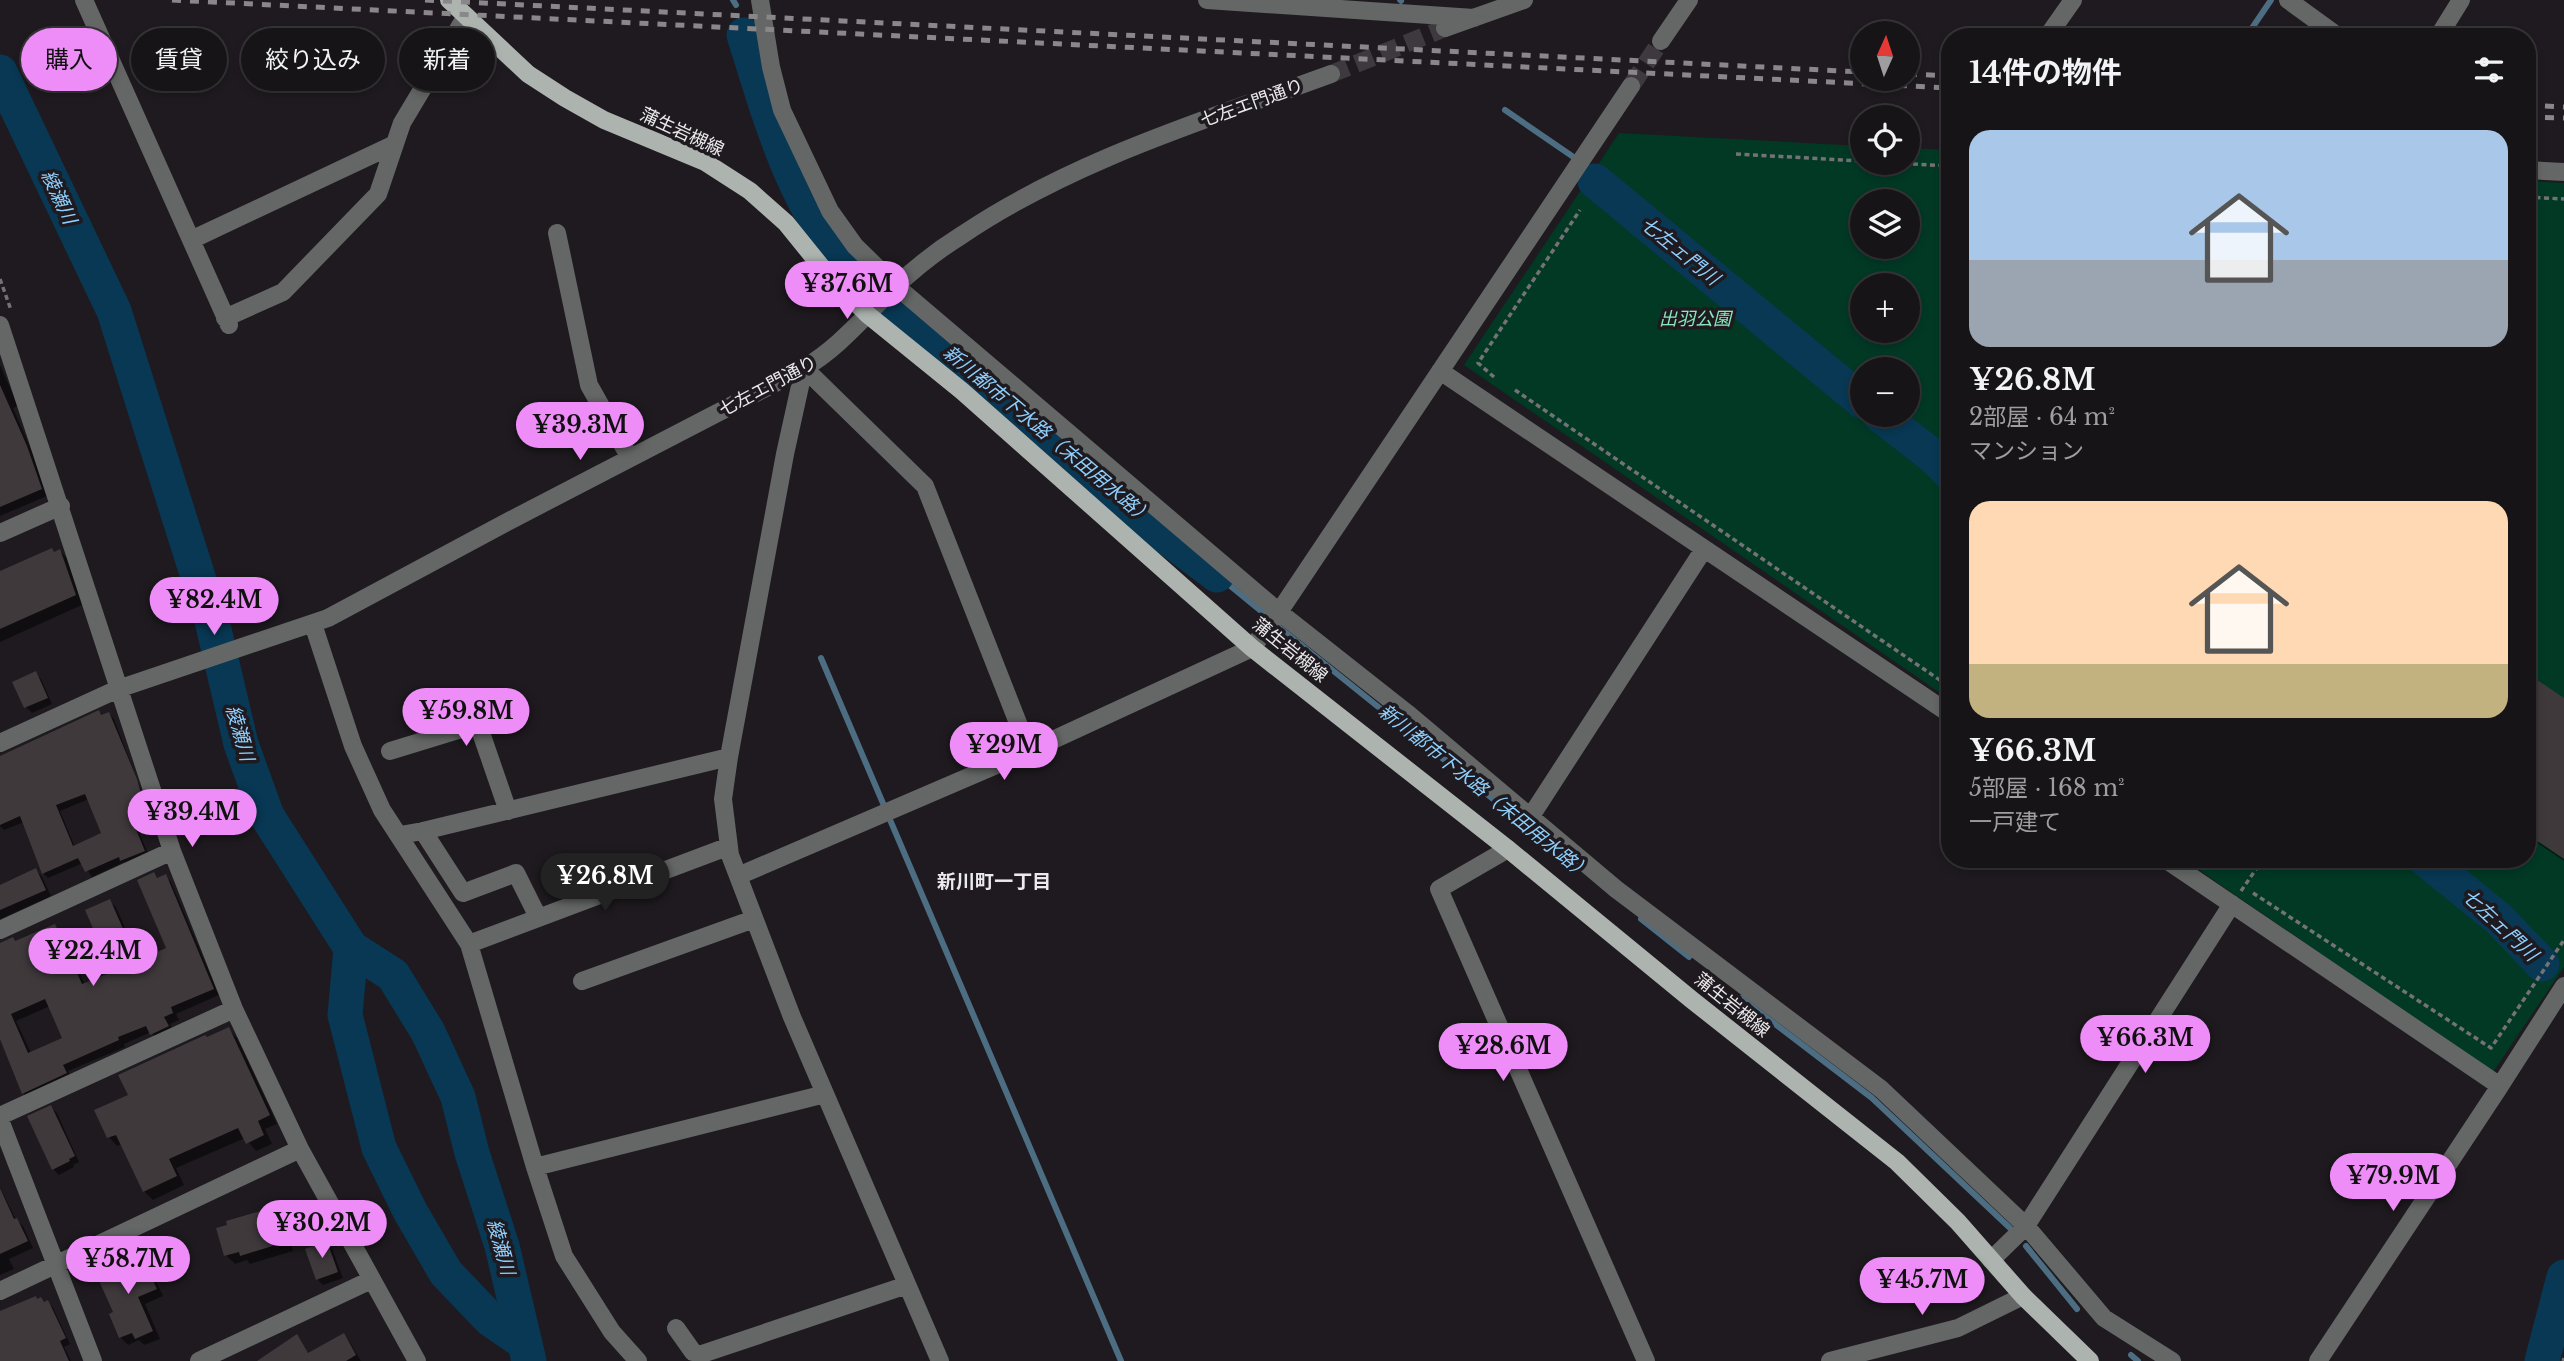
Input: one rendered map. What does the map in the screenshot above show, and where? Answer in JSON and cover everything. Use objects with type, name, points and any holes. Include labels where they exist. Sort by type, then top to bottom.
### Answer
[{"type":"main road","name":"蒲生岩槻線","points":[[449,0],[528,74],[565,98],[604,120],[705,162],[750,191],[786,223],[828,275],[867,314],[962,391],[1252,648],[1508,849],[1692,1000],[1897,1162],[1958,1222],[2023,1296],[2090,1361]]},
{"type":"street","points":[[84,0],[227,321],[283,292],[378,194],[402,123],[466,16]]},
{"type":"street","points":[[760,0],[771,67],[782,110],[830,211],[855,246],[896,286],[1279,611],[1616,888],[1881,1089],[2026,1226],[2104,1318],[2172,1361]]},
{"type":"street","points":[[1207,0],[1416,7],[1474,18]]},
{"type":"street","points":[[1445,29],[1524,0]]},
{"type":"street","points":[[1661,41],[1689,0]]},
{"type":"street","points":[[2053,28],[2073,0]]},
{"type":"street","points":[[2288,0],[2327,28]]},
{"type":"street","points":[[2444,28],[2461,0]]},
{"type":"street","name":"七左エ門通り","points":[[0,743],[118,689],[308,626],[804,368],[837,346],[896,286],[961,235],[993,215],[1080,170],[1167,134],[1331,74]]},
{"type":"street","points":[[738,876],[1029,751],[1252,648],[1631,86]]},
{"type":"street","points":[[191,240],[395,144]]},
{"type":"street","points":[[2536,170],[2564,172]]},
{"type":"street","points":[[557,233],[589,385],[630,458]]},
{"type":"street","points":[[5,329],[172,851],[234,1009],[299,1149],[416,1361]]},
{"type":"street","points":[[804,368],[925,486],[1029,751]]},
{"type":"street","points":[[804,368],[785,454],[729,757],[723,799],[729,851],[792,1017],[940,1361]]},
{"type":"street","points":[[1440,371],[1941,708]]},
{"type":"street","points":[[0,533],[61,506]]},
{"type":"street","points":[[1531,816],[1704,549]]},
{"type":"street","points":[[308,626],[353,746],[382,810],[469,944],[564,1256],[612,1332],[638,1361]]},
{"type":"street","points":[[390,751],[478,724],[508,811]]},
{"type":"street","points":[[400,835],[729,757]]},
{"type":"street","points":[[423,831],[463,893],[516,873],[538,917]]},
{"type":"street","points":[[1508,849],[1439,889],[1646,1361]]},
{"type":"street","points":[[0,930],[172,851]]},
{"type":"street","points":[[469,944],[538,917],[729,851]]},
{"type":"street","points":[[2178,868],[2500,1086]]},
{"type":"street","points":[[1991,1260],[2026,1226],[2232,904]]},
{"type":"street","points":[[582,981],[754,919]]},
{"type":"street","points":[[2318,1361],[2564,986]]},
{"type":"street","points":[[93,1361],[0,1118],[234,1009]]},
{"type":"street","points":[[535,1167],[825,1094]]},
{"type":"street","points":[[0,1292],[299,1149]]},
{"type":"street","points":[[199,1361],[370,1280]]},
{"type":"street","points":[[676,1328],[693,1352],[702,1354],[907,1285]]},
{"type":"street","points":[[1830,1361],[1958,1328],[2023,1296]]},
{"type":"path","points":[[1736,154],[1850,160]]},
{"type":"path","points":[[1920,164],[1941,166]]},
{"type":"path","points":[[2536,198],[2564,200]]},
{"type":"path","points":[[1494,377],[1478,363],[1580,210]]},
{"type":"path","points":[[0,279],[5,329]]},
{"type":"path","points":[[1515,390],[1941,681]]},
{"type":"path","points":[[2232,904],[2257,868]]},
{"type":"path","points":[[2253,893],[2491,1048],[2564,940]]},
{"type":"green space","name":"出羽公園","points":[[1619,133],[1850,145],[1850,175],[1920,175],[1920,149],[1941,150],[1941,693],[1464,365]]},
{"type":"green space","points":[[2536,181],[2564,183],[2564,967],[2493,1072],[2196,868],[2536,868]]},
{"type":"building","points":[[0,385],[27,446],[42,489],[0,507]]},
{"type":"building","points":[[52,548],[54,552],[60,549],[76,595],[0,629],[0,571]]},
{"type":"building","points":[[36,671],[48,698],[24,708],[12,682]]},
{"type":"building","points":[[2536,679],[2564,698],[2564,859],[2536,840]]},
{"type":"building","points":[[99,710],[101,715],[109,712],[137,779],[144,803],[128,810],[145,851],[120,861],[119,857],[85,872],[78,858],[42,874],[20,816],[0,825],[0,756]],"holes":[[[85,794],[101,833],[73,846],[56,805]]]},
{"type":"building","points":[[36,868],[46,890],[0,910],[0,885]]},
{"type":"building","points":[[154,872],[157,878],[166,874],[214,989],[171,1007],[173,1013],[164,1017],[169,1026],[150,1035],[146,1026],[118,1037],[119,1040],[63,1065],[67,1073],[22,1094],[0,1039],[0,943],[13,937],[15,941],[55,924],[82,984],[112,972],[85,910],[110,899],[137,961],[166,948],[137,880]],"holes":[[[45,999],[62,1038],[28,1053],[11,1014]]]},
{"type":"building","points":[[229,1027],[270,1115],[258,1121],[264,1135],[246,1144],[238,1128],[169,1159],[177,1176],[143,1192],[116,1135],[107,1138],[94,1110],[128,1095],[118,1075],[205,1035],[207,1037]]},
{"type":"building","points":[[51,1105],[75,1156],[52,1170],[27,1116]]},
{"type":"building","points":[[0,1188],[14,1219],[17,1218],[28,1241],[0,1254]]},
{"type":"building","points":[[264,1210],[275,1210],[285,1242],[240,1256],[239,1252],[224,1256],[216,1228],[227,1225],[226,1221]]},
{"type":"building","points":[[327,1241],[338,1272],[316,1280],[305,1249]]},
{"type":"building","points":[[141,1254],[157,1289],[138,1297],[153,1331],[135,1339],[132,1333],[119,1338],[109,1314],[113,1312],[96,1274]]},
{"type":"building","points":[[36,1296],[37,1299],[41,1297],[44,1302],[48,1300],[66,1338],[60,1341],[69,1361],[0,1361],[0,1311]]},
{"type":"building","points":[[344,1333],[356,1355],[346,1361],[257,1361],[297,1334],[308,1353]]},
{"type":"waterway","name":"新川都市下水路（末田用水路）","points":[[733,0],[736,5]]},
{"type":"waterway","points":[[2252,28],[2271,0]]},
{"type":"waterway","name":"新川都市下水路（末田用水路）","points":[[744,35],[777,137],[806,203],[824,234],[871,288]]},
{"type":"waterway","name":"綾瀬川","points":[[0,72],[114,311],[212,621],[241,744],[267,816],[351,948],[393,975],[428,1032],[458,1097],[472,1153],[502,1246],[529,1361]]},
{"type":"waterway","points":[[1505,110],[1572,156],[1595,181]]},
{"type":"waterway","name":"七左ェ門川","points":[[1595,181],[1850,391]]},
{"type":"waterway","name":"新川都市下水路（末田用水路）","points":[[895,308],[985,381],[1160,532],[1217,575]]},
{"type":"waterway","name":"七左ェ門川","points":[[1895,427],[1941,464]]},
{"type":"waterway","name":"新川都市下水路（末田用水路）","points":[[1217,575],[1267,616]]},
{"type":"waterway","name":"新川都市下水路（末田用水路）","points":[[1280,628],[1554,848]]},
{"type":"waterway","points":[[821,658],[1121,1361]]},
{"type":"waterway","name":"七左ェ門川","points":[[2436,868],[2499,919],[2542,964]]},
{"type":"waterway","name":"新川都市下水路（末田用水路）","points":[[1641,919],[1689,957]]},
{"type":"waterway","points":[[351,948],[345,1015],[379,1148],[410,1211],[446,1273],[490,1319],[525,1343]]},
{"type":"waterway","name":"新川都市下水路（末田用水路）","points":[[1741,998],[1872,1098],[2010,1228]]},
{"type":"waterway","name":"新川都市下水路（末田用水路）","points":[[2026,1246],[2077,1309]]},
{"type":"waterway","name":"七左ェ門川","points":[[2542,1361],[2564,1277]]},
{"type":"waterway","name":"新川都市下水路（末田用水路）","points":[[2131,1355],[2138,1361]]},
{"type":"tunnel","points":[[1331,74],[1445,28]]},
{"type":"tunnel","points":[[1631,86],[1661,41]]},
{"type":"railway","points":[[172,0],[1941,88]]},
{"type":"railway","points":[[425,0],[1850,71]]},
{"type":"railway","points":[[1920,75],[1941,76]]},
{"type":"railway","points":[[2536,105],[2564,107]]},
{"type":"railway","points":[[2536,117],[2564,118]]},
{"type":"district","name":"新川町一丁目","points":[[994,881]]}]
